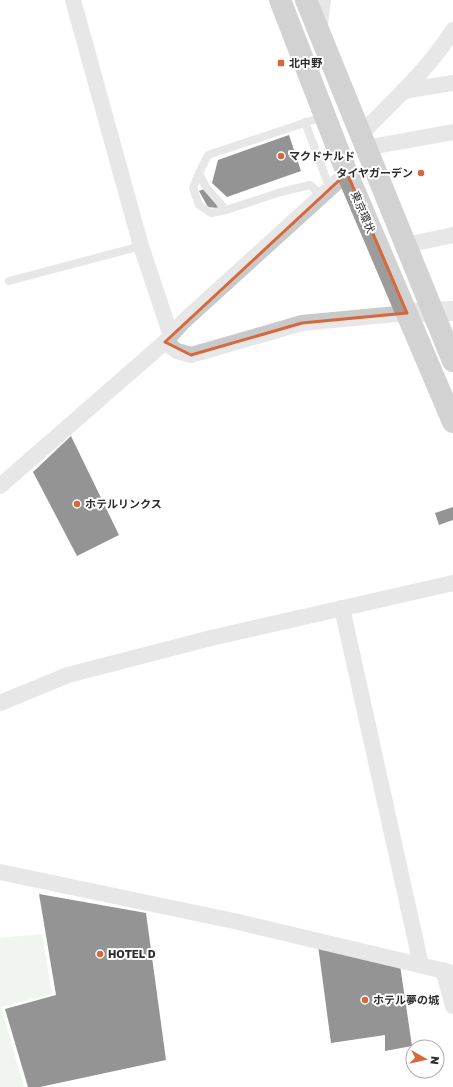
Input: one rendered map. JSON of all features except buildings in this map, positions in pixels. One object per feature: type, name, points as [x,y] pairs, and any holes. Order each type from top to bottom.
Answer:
[{"type":"highway","name":"東京環状","points":[[280,0],[315,119],[347,173],[453,422]]},
{"type":"highway","points":[[306,0],[406,245],[443,311],[453,361]]},
{"type":"street","points":[[73,0],[168,339],[178,351],[191,355],[302,323],[443,311]]},
{"type":"street","points":[[319,33],[323,0]]},
{"type":"street","points":[[363,142],[403,91],[446,42],[453,30]]},
{"type":"street","points":[[403,91],[453,83]]},
{"type":"street","points":[[363,142],[453,132]]},
{"type":"street","points":[[0,486],[168,339],[347,173]]},
{"type":"street","points":[[406,245],[453,235]]},
{"type":"street","points":[[0,703],[68,675],[211,638],[453,583]]},
{"type":"street","points":[[342,608],[421,965]]},
{"type":"street","points":[[0,872],[234,921],[448,971],[453,1006]]},
{"type":"lane","points":[[315,119],[326,192],[310,185],[211,213],[199,205],[193,188],[208,155],[315,119]]},
{"type":"lane","points":[[200,173],[206,187],[226,210]]},
{"type":"lane","points":[[9,280],[141,246]]},
{"type":"highlighted area","points":[[347,173],[407,313],[302,323],[191,355],[165,342]]},
{"type":"green space","points":[[42,934],[52,994],[1,1007],[24,1087],[0,1087],[0,938]]},
{"type":"place","name":"北中野","points":[[281,63]]},
{"type":"place","name":"マクドナルド","points":[[281,156]]},
{"type":"place","name":"タイヤガーデン","points":[[421,173]]},
{"type":"place","name":"ホテルリンクス","points":[[77,504]]},
{"type":"place","name":"HOTEL D","points":[[100,954]]},
{"type":"place","name":"ホテル夢の城","points":[[365,1000]]}]
